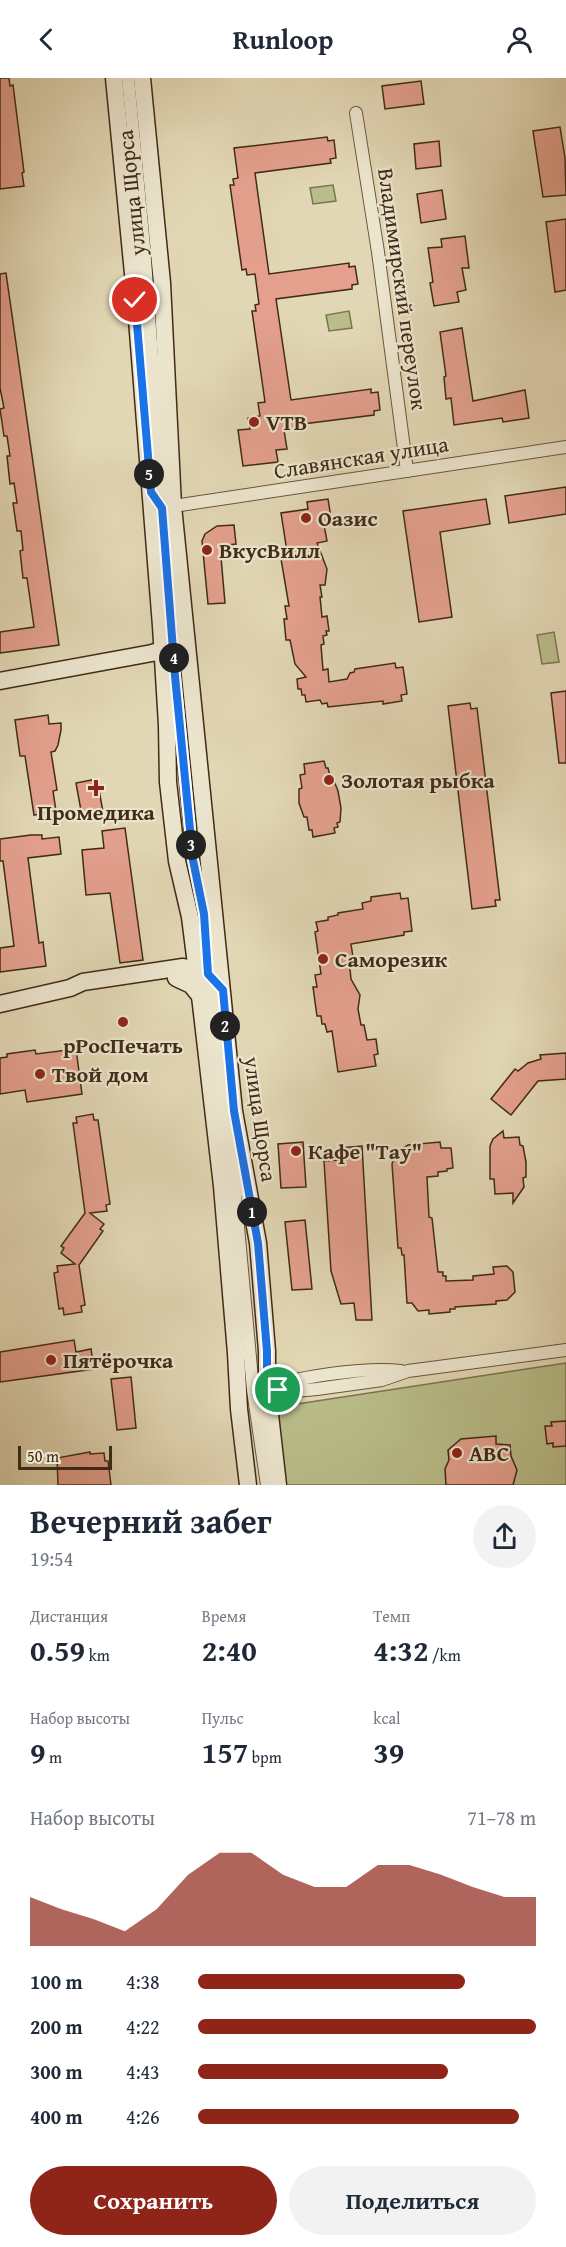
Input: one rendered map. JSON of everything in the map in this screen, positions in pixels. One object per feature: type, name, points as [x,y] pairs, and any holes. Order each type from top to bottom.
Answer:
[{"type":"main road","name":"улица Щорса","points":[[114,78],[135,294],[154,534],[174,648],[189,672],[219,943],[234,1111],[258,1243],[267,1351],[260,1389],[278,1485]]},
{"type":"main road","name":"улица Щорса","points":[[142,78],[162,283],[174,648],[167,725],[168,782],[177,861],[190,917],[194,950],[191,985],[200,996],[222,1186],[239,1408],[248,1485]]},
{"type":"main road","points":[[0,681],[174,648]]},
{"type":"main road","points":[[0,1004],[70,988],[88,991],[194,971],[219,943]]},
{"type":"main road","points":[[194,971],[223,990]]},
{"type":"street","name":"улица Щорса","points":[[128,78],[168,507]]},
{"type":"street","name":"Владимирский переулок","points":[[356,113],[407,471]]},
{"type":"street","name":"Славянская улица","points":[[168,507],[566,447]]},
{"type":"street","points":[[151,492],[168,507],[154,534]]},
{"type":"street","name":"улица Щорса","points":[[174,648],[193,860],[204,914],[194,971],[221,1104],[234,1183],[260,1389],[267,1485]]},
{"type":"street","points":[[237,1381],[260,1389],[285,1392],[317,1389],[382,1380],[408,1371],[566,1350]]},
{"type":"street","points":[[239,1408],[260,1389]]},
{"type":"green space","points":[[333,185],[336,201],[313,204],[310,188]]},
{"type":"green space","points":[[349,311],[352,328],[329,331],[326,315]]},
{"type":"green space","points":[[554,632],[559,662],[542,664],[537,635]]},
{"type":"green space","points":[[566,1363],[566,1485],[283,1485],[275,1415],[278,1408]]},
{"type":"building","points":[[0,78],[9,78],[10,86],[13,85],[24,186],[0,189]]},
{"type":"building","points":[[421,81],[424,104],[385,109],[382,86]]},
{"type":"building","points":[[560,127],[565,158],[566,195],[543,197],[533,131]]},
{"type":"building","points":[[327,137],[328,141],[334,140],[336,158],[330,159],[331,163],[255,173],[269,274],[349,263],[349,267],[355,266],[358,284],[352,285],[352,289],[276,299],[291,400],[371,389],[371,393],[378,392],[380,410],[374,411],[374,415],[295,425],[295,428],[284,430],[287,449],[276,450],[278,462],[243,466],[238,430],[250,429],[248,418],[260,416],[258,403],[265,402],[252,311],[256,311],[255,305],[259,304],[255,274],[247,275],[246,269],[242,270],[230,185],[234,185],[233,179],[238,178],[234,148]]},
{"type":"building","points":[[439,141],[441,166],[416,169],[414,144]]},
{"type":"building","points":[[442,190],[446,219],[421,223],[417,194]]},
{"type":"building","points":[[566,219],[566,290],[555,292],[546,222]]},
{"type":"building","points":[[465,236],[469,268],[462,268],[466,290],[457,292],[459,302],[434,306],[428,248],[442,247],[441,239]]},
{"type":"building","points":[[6,273],[59,645],[0,653],[0,632],[34,627],[27,578],[23,578],[20,551],[23,550],[21,531],[17,531],[13,503],[17,503],[14,483],[10,484],[7,456],[10,456],[0,409],[4,408],[0,388],[0,274]]},
{"type":"building","points":[[462,328],[473,401],[525,390],[529,418],[503,422],[502,418],[454,425],[451,398],[446,399],[444,377],[446,376],[440,332]]},
{"type":"building","points":[[566,487],[566,514],[509,523],[505,496]]},
{"type":"building","points":[[328,499],[332,524],[324,525],[327,541],[317,543],[327,569],[325,585],[320,585],[322,617],[327,616],[329,631],[326,631],[327,635],[323,636],[324,644],[321,645],[323,670],[328,669],[329,682],[347,679],[355,669],[395,663],[396,668],[403,667],[407,694],[401,695],[402,701],[328,707],[327,703],[322,704],[320,700],[306,702],[305,695],[302,695],[301,689],[298,689],[297,679],[306,677],[295,664],[290,640],[286,640],[285,606],[289,606],[281,559],[288,558],[281,513],[308,509],[307,502]]},
{"type":"building","points":[[486,499],[490,524],[440,532],[452,617],[419,622],[403,511]]},
{"type":"building","points":[[234,525],[236,544],[220,546],[225,603],[208,604],[202,541],[205,534],[217,526]]},
{"type":"building","points":[[566,691],[566,763],[559,763],[551,693]]},
{"type":"building","points":[[470,703],[471,709],[477,708],[500,900],[495,900],[496,906],[472,909],[448,706]]},
{"type":"building","points":[[48,715],[49,724],[61,723],[58,745],[55,751],[51,752],[57,790],[53,791],[56,811],[34,815],[25,756],[20,756],[15,720]]},
{"type":"building","points":[[324,761],[338,791],[341,808],[340,822],[337,823],[338,827],[334,828],[335,833],[313,837],[312,830],[309,830],[307,817],[304,817],[299,803],[299,789],[302,788],[300,775],[305,774],[304,764]]},
{"type":"building","points":[[97,779],[103,812],[82,816],[76,783]]},
{"type":"building","points":[[125,828],[143,960],[120,963],[110,893],[86,895],[82,850],[104,848],[102,831]]},
{"type":"building","points":[[42,835],[42,839],[59,837],[61,854],[28,858],[39,943],[43,942],[46,966],[0,972],[0,948],[14,946],[3,861],[0,861],[0,839]]},
{"type":"building","points":[[400,893],[401,899],[408,898],[412,931],[404,932],[404,935],[351,944],[353,957],[349,959],[351,979],[360,995],[358,1009],[367,1040],[376,1039],[378,1054],[374,1055],[376,1066],[338,1072],[332,1031],[327,1032],[325,1024],[322,1024],[321,1016],[317,1016],[313,987],[317,987],[315,975],[321,974],[315,932],[318,931],[316,922],[328,920],[328,917],[338,915],[338,913],[363,909],[362,903],[371,901],[371,897]]},
{"type":"building","name":"Твой дом","points":[[76,1049],[82,1094],[27,1102],[25,1090],[0,1094],[0,1058],[7,1057],[7,1054],[35,1050],[36,1054]]},
{"type":"building","points":[[566,1053],[566,1079],[538,1081],[511,1115],[491,1099],[515,1069],[518,1071],[528,1063],[541,1059],[540,1055]]},
{"type":"building","points":[[93,1114],[94,1120],[98,1120],[110,1204],[106,1205],[107,1211],[90,1213],[104,1224],[100,1229],[103,1231],[79,1265],[85,1305],[81,1306],[82,1312],[64,1315],[63,1308],[59,1309],[54,1273],[58,1272],[57,1266],[75,1264],[61,1253],[64,1248],[61,1246],[85,1213],[73,1123],[77,1123],[76,1117]]},
{"type":"building","points":[[503,1131],[504,1138],[519,1137],[526,1162],[524,1187],[513,1203],[513,1193],[495,1194],[494,1179],[490,1179],[490,1146],[493,1139]]},
{"type":"building","points":[[303,1142],[306,1187],[281,1188],[278,1144]]},
{"type":"building","points":[[440,1142],[441,1148],[451,1148],[453,1168],[438,1172],[438,1176],[427,1177],[429,1217],[432,1218],[438,1272],[443,1272],[446,1281],[473,1280],[473,1276],[494,1274],[493,1267],[507,1266],[513,1272],[515,1292],[507,1300],[496,1301],[496,1304],[455,1307],[455,1309],[450,1309],[450,1312],[429,1314],[429,1310],[418,1311],[412,1303],[407,1303],[404,1255],[402,1255],[401,1248],[398,1248],[392,1164],[396,1152],[408,1145]]},
{"type":"building","points":[[362,1146],[372,1320],[356,1320],[354,1303],[341,1304],[331,1271],[324,1161],[339,1160],[339,1148]]},
{"type":"building","points":[[305,1220],[312,1289],[292,1290],[285,1222]]},
{"type":"building","name":"Пятёрочка","points":[[74,1340],[76,1352],[91,1349],[94,1369],[0,1382],[0,1352]]},
{"type":"building","points":[[131,1377],[136,1428],[117,1430],[111,1379]]},
{"type":"building","points":[[566,1421],[566,1446],[553,1447],[553,1443],[547,1444],[545,1426],[552,1426],[551,1422]]},
{"type":"building","points":[[496,1436],[496,1444],[510,1445],[511,1456],[517,1470],[513,1485],[446,1485],[445,1469],[449,1460],[448,1450],[461,1439]]},
{"type":"building","points":[[90,1452],[90,1454],[104,1453],[105,1461],[108,1461],[111,1485],[58,1485],[57,1458]]},
{"type":"place","name":"VTB","points":[[254,422]]},
{"type":"place","name":"Оазис","points":[[306,518]]},
{"type":"place","name":"ВкусВилл","points":[[207,550]]},
{"type":"place","name":"Золотая рыбка","points":[[329,780]]},
{"type":"place","name":"Промедика","points":[[96,788]]},
{"type":"place","name":"Саморезик","points":[[323,959]]},
{"type":"place","name":"рРосПечать","points":[[123,1022]]},
{"type":"place","name":"Твой дом","points":[[40,1074]]},
{"type":"place","name":"Кафе \"Тау\"","points":[[296,1151]]},
{"type":"place","name":"Пятёрочка","points":[[51,1360]]},
{"type":"place","name":"АВС","points":[[457,1453]]},
{"type":"route","points":[[135,300],[151,492],[162,508],[193,860],[204,914],[208,974],[223,990],[234,1111],[258,1243],[267,1351],[267,1388],[278,1390]]}]
